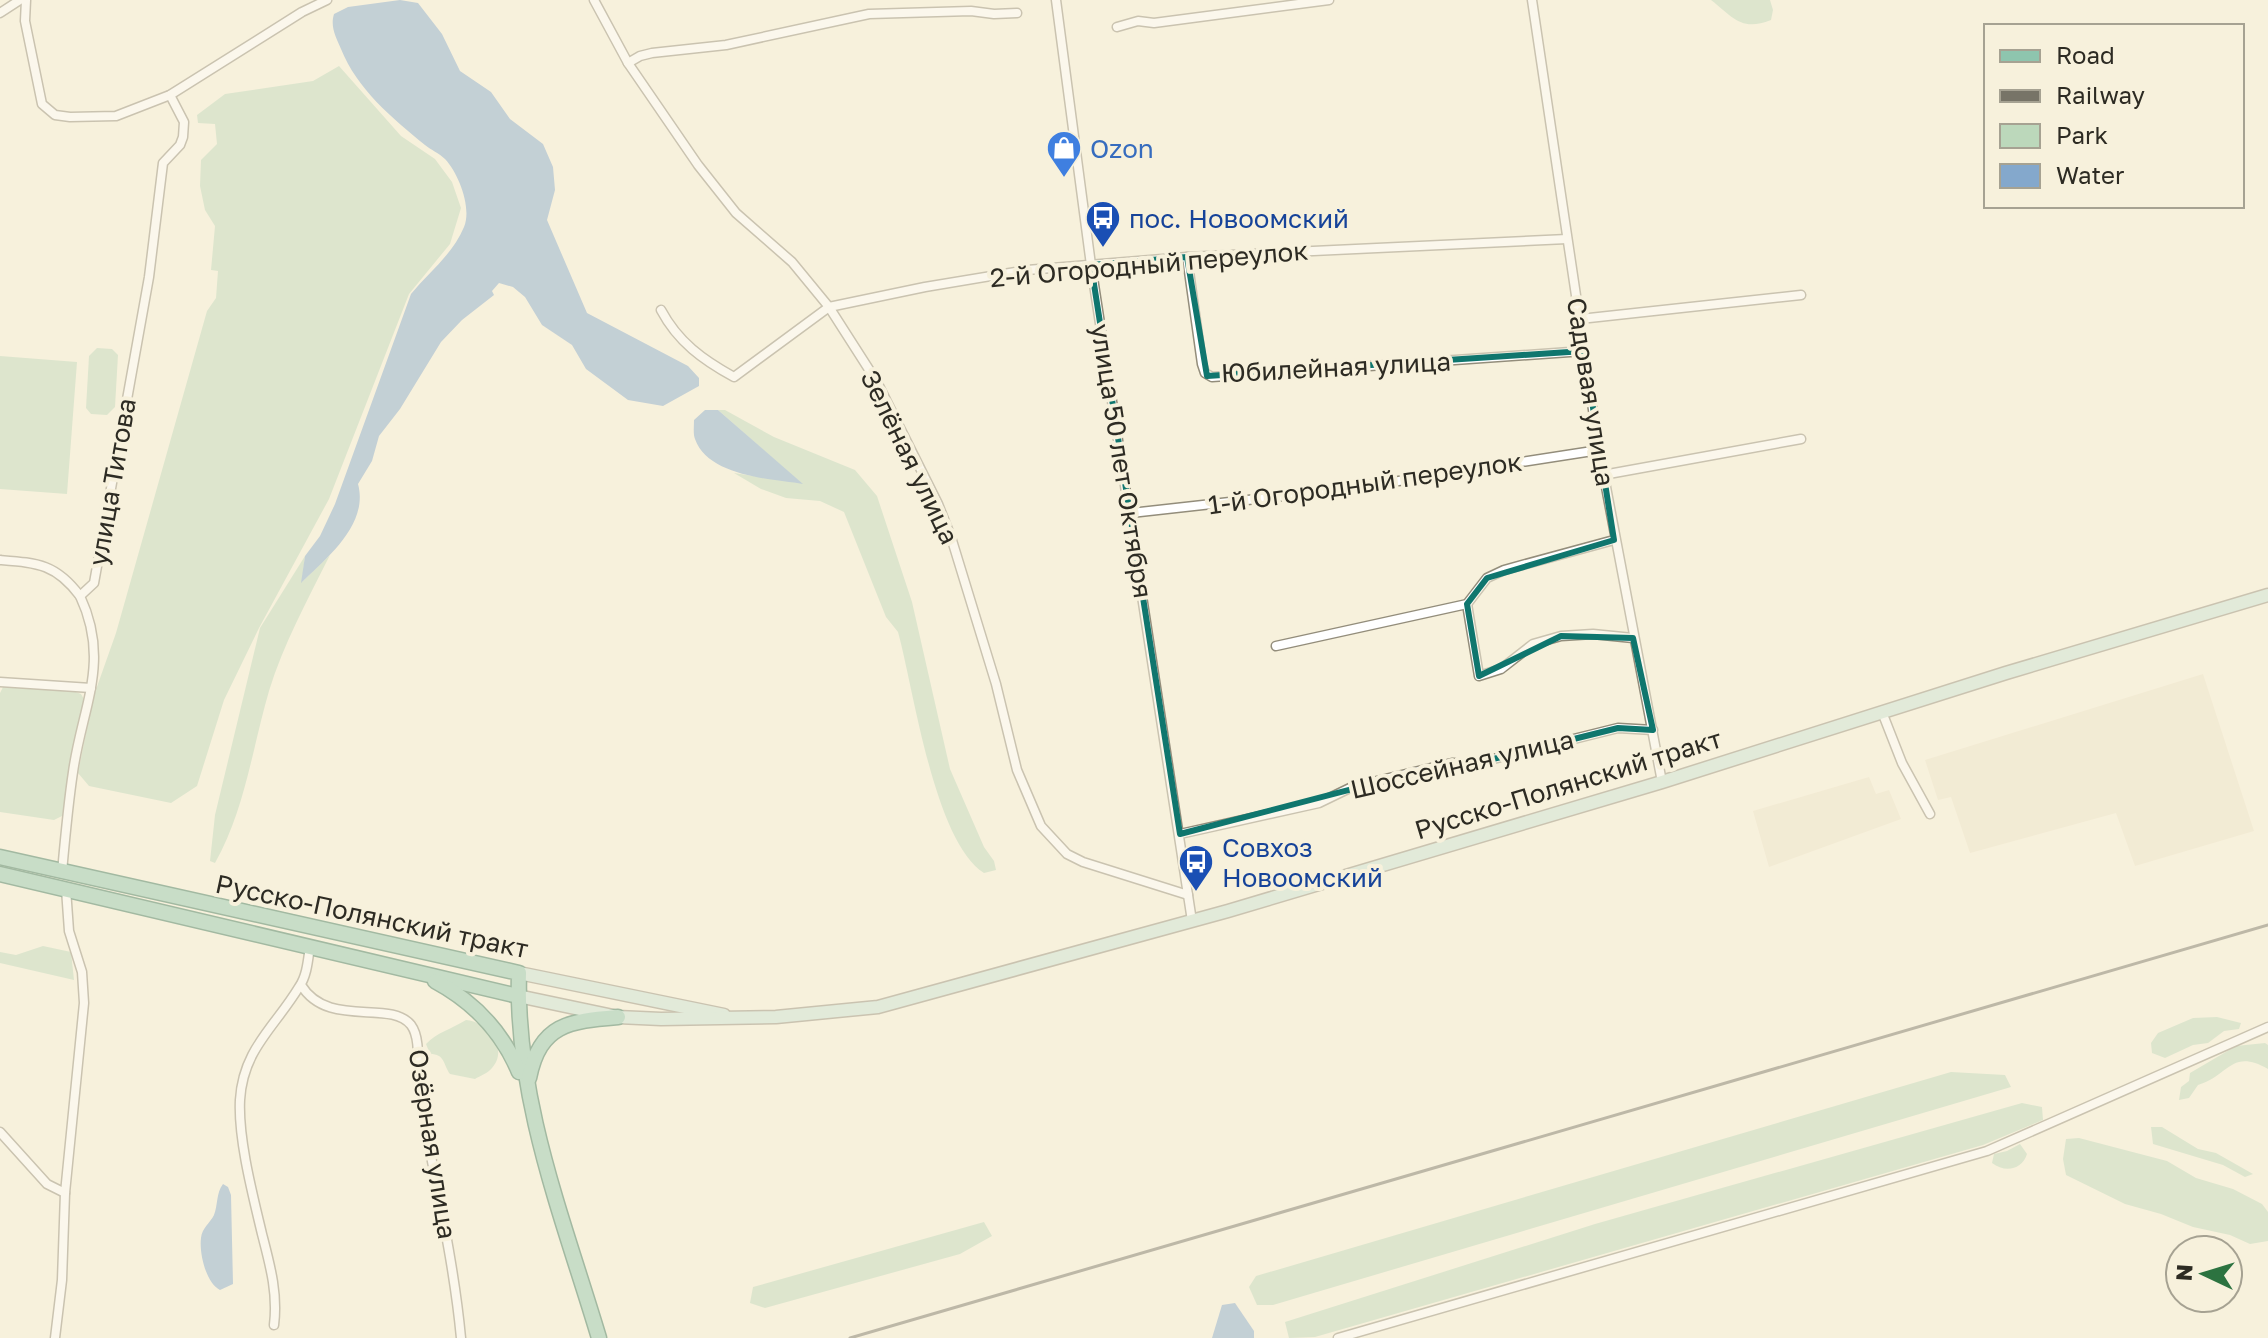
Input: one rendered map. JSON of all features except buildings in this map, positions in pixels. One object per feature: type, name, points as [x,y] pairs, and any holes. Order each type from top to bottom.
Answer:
[{"type":"main road","name":"Русско-Полянский тракт","points":[[0,874],[618,1017],[702,1020],[820,1014],[878,1007],[1192,921],[1662,782],[2268,595]]},
{"type":"main road","name":"Русско-Полянский тракт","points":[[0,857],[519,973],[735,1017]]},
{"type":"main road","points":[[399,966],[453,991],[483,1015],[513,1056],[527,1091]]},
{"type":"main road","points":[[519,973],[521,1051],[527,1091],[599,1338]]},
{"type":"main road","points":[[527,1091],[533,1060],[552,1032],[581,1020],[618,1017]]},
{"type":"street","points":[[3,12],[23,0],[42,104],[55,115],[116,116],[170,95],[302,12],[327,0]]},
{"type":"street","name":"Зелёная улица","points":[[594,0],[628,63],[726,202],[792,262],[829,307],[877,382],[938,504],[969,590],[1017,770],[1041,826],[1067,854],[1083,862],[1188,895]]},
{"type":"street","name":"улица 50 лет Октября","points":[[1056,0],[1091,265],[1192,921]]},
{"type":"street","points":[[1117,27],[1138,21],[1154,23],[1329,0]]},
{"type":"street","name":"Садовая улица","points":[[1532,0],[1603,475],[1662,782]]},
{"type":"street","points":[[3,12],[20,15],[25,21]]},
{"type":"street","points":[[628,63],[652,53],[726,45],[869,14],[1017,13]]},
{"type":"street","name":"улица Титова","points":[[62,872],[73,770],[91,688],[95,644],[92,626],[80,596],[94,583],[149,277],[163,163],[180,145],[183,137],[184,122],[170,95]]},
{"type":"street","name":"2-й Огородный переулок","points":[[829,307],[1027,270],[1187,257],[1567,239]]},
{"type":"street","name":"Юбилейная улица","points":[[1187,257],[1202,364],[1205,373],[1212,377],[1584,351]]},
{"type":"street","points":[[1580,319],[1801,295]]},
{"type":"street","points":[[661,310],[672,330],[703,360],[734,377],[829,307]]},
{"type":"street","points":[[1603,475],[1801,439]]},
{"type":"street","name":"1-й Огородный переулок","points":[[1131,513],[1347,489],[1599,450]]},
{"type":"street","points":[[1276,646],[1467,604],[1487,578],[1504,570],[1614,540]]},
{"type":"street","points":[[0,560],[46,565],[59,573],[80,596]]},
{"type":"street","points":[[1467,604],[1479,676],[1501,669],[1533,644],[1561,636],[1593,634],[1633,638]]},
{"type":"street","points":[[0,682],[91,688]]},
{"type":"street","points":[[1882,712],[1902,763],[1930,814]]},
{"type":"street","name":"Шоссейная улица","points":[[1180,834],[1319,803],[1352,787],[1452,763],[1473,764],[1618,728],[1653,730]]},
{"type":"street","points":[[55,1338],[62,1280],[65,1193],[84,1003],[82,972],[69,931],[66,889]]},
{"type":"street","points":[[274,1325],[275,1288],[251,1181],[240,1104],[246,1069],[253,1052],[301,985],[310,945]]},
{"type":"street","name":"Озёрная улица","points":[[301,985],[312,1000],[320,1004],[354,1013],[390,1015],[412,1026],[416,1039],[418,1082],[456,1281],[461,1338]]},
{"type":"street","points":[[1338,1338],[1987,1151],[2268,1027]]},
{"type":"street","points":[[0,1132],[47,1184],[65,1193]]},
{"type":"highlighted area","points":[[1187,257],[1207,376],[1584,351],[1614,540],[1487,578],[1467,604],[1479,676],[1561,636],[1633,638],[1653,730],[1618,728],[1473,764],[1452,763],[1180,834],[1091,265]]},
{"type":"shaded area","points":[[2203,674],[2254,831],[2135,866],[2116,813],[1970,853],[1951,797],[1938,800],[1925,760]]},
{"type":"shaded area","points":[[1869,777],[1876,794],[1889,790],[1901,819],[1769,867],[1753,811]]},
{"type":"green space","points":[[1711,0],[1770,0],[1773,10],[1771,20],[1752,24],[1738,21]]},
{"type":"green space","points":[[339,66],[401,136],[435,159],[452,182],[461,208],[450,244],[409,294],[329,499],[224,700],[197,786],[171,803],[89,786],[78,773],[93,698],[116,633],[207,311],[216,298],[218,271],[211,270],[215,226],[205,210],[200,186],[201,160],[217,144],[215,124],[198,123],[197,115],[225,94],[313,81]]},
{"type":"green space","points":[[97,348],[112,349],[118,355],[115,407],[107,415],[91,414],[86,408],[89,356]]},
{"type":"green space","points":[[0,356],[77,362],[67,494],[0,489]]},
{"type":"green space","points":[[718,410],[725,410],[774,437],[855,470],[877,496],[912,602],[950,769],[996,870],[984,873],[967,856],[952,830],[928,762],[898,632],[886,617],[844,512],[820,501],[786,498],[761,489],[734,473],[801,483]]},
{"type":"green space","points":[[330,555],[281,657],[241,801],[215,863],[210,861],[215,815],[260,628],[305,556],[302,582]]},
{"type":"green space","points":[[3,687],[68,689],[81,694],[85,701],[70,767],[64,815],[54,820],[0,812],[0,693]]},
{"type":"green space","points":[[43,946],[71,952],[74,980],[0,963],[0,952],[16,955]]},
{"type":"green space","points":[[2217,1017],[2241,1023],[2239,1029],[2224,1031],[2208,1043],[2193,1045],[2165,1058],[2152,1053],[2151,1043],[2158,1033],[2193,1018]]},
{"type":"green space","points":[[466,1020],[481,1025],[497,1045],[497,1061],[475,1079],[450,1074],[441,1058],[430,1054],[426,1044]]},
{"type":"green space","points":[[2268,1045],[2268,1069],[2256,1063],[2238,1062],[2198,1085],[2189,1098],[2179,1100],[2181,1087],[2189,1081],[2190,1073],[2236,1046]]},
{"type":"green space","points":[[1951,1072],[2005,1075],[2011,1087],[1273,1305],[1257,1305],[1249,1287],[1256,1276]]},
{"type":"green space","points":[[2022,1103],[2042,1107],[2043,1120],[1983,1145],[1315,1337],[1289,1338],[1285,1322],[1595,1224]]},
{"type":"green space","points":[[2151,1127],[2162,1127],[2198,1149],[2216,1153],[2253,1174],[2245,1177],[2223,1165],[2153,1144]]},
{"type":"green space","points":[[2079,1138],[2167,1161],[2196,1178],[2233,1189],[2262,1204],[2268,1212],[2268,1241],[2250,1244],[2244,1241],[2244,1234],[2225,1234],[2193,1227],[2125,1204],[2066,1175],[2063,1159],[2066,1139]]},
{"type":"green space","points":[[2020,1144],[2027,1154],[2017,1167],[2007,1169],[1992,1163],[1994,1154]]},
{"type":"green space","points":[[984,1222],[992,1236],[960,1254],[765,1308],[750,1303],[753,1287]]},
{"type":"water","points":[[400,0],[418,3],[442,34],[460,71],[491,92],[510,119],[543,144],[553,167],[555,190],[547,220],[587,313],[688,366],[699,378],[699,386],[663,406],[628,400],[586,369],[572,345],[542,325],[525,297],[513,287],[499,283],[492,291],[494,295],[462,320],[441,342],[400,409],[379,436],[372,461],[358,484],[360,499],[352,526],[333,551],[301,583],[305,556],[320,536],[335,504],[411,294],[454,246],[466,219],[463,192],[450,165],[400,124],[366,90],[348,64],[334,32],[334,14],[348,7]]},
{"type":"water","points":[[705,410],[718,410],[803,484],[742,474],[713,461],[702,451],[694,435],[694,420]]},
{"type":"water","points":[[223,1184],[231,1195],[233,1284],[220,1290],[207,1274],[201,1244],[204,1228],[214,1215]]},
{"type":"water","points":[[1235,1303],[1254,1331],[1254,1338],[1212,1338],[1222,1305]]},
{"type":"railway","points":[[850,1338],[2268,925]]},
{"type":"place","name":"Ozon","points":[[1064,179]]},
{"type":"place","name":"пос. Новоомский","points":[[1103,249]]},
{"type":"place","name":"Совхоз Новоомский","points":[[1196,893]]}]
